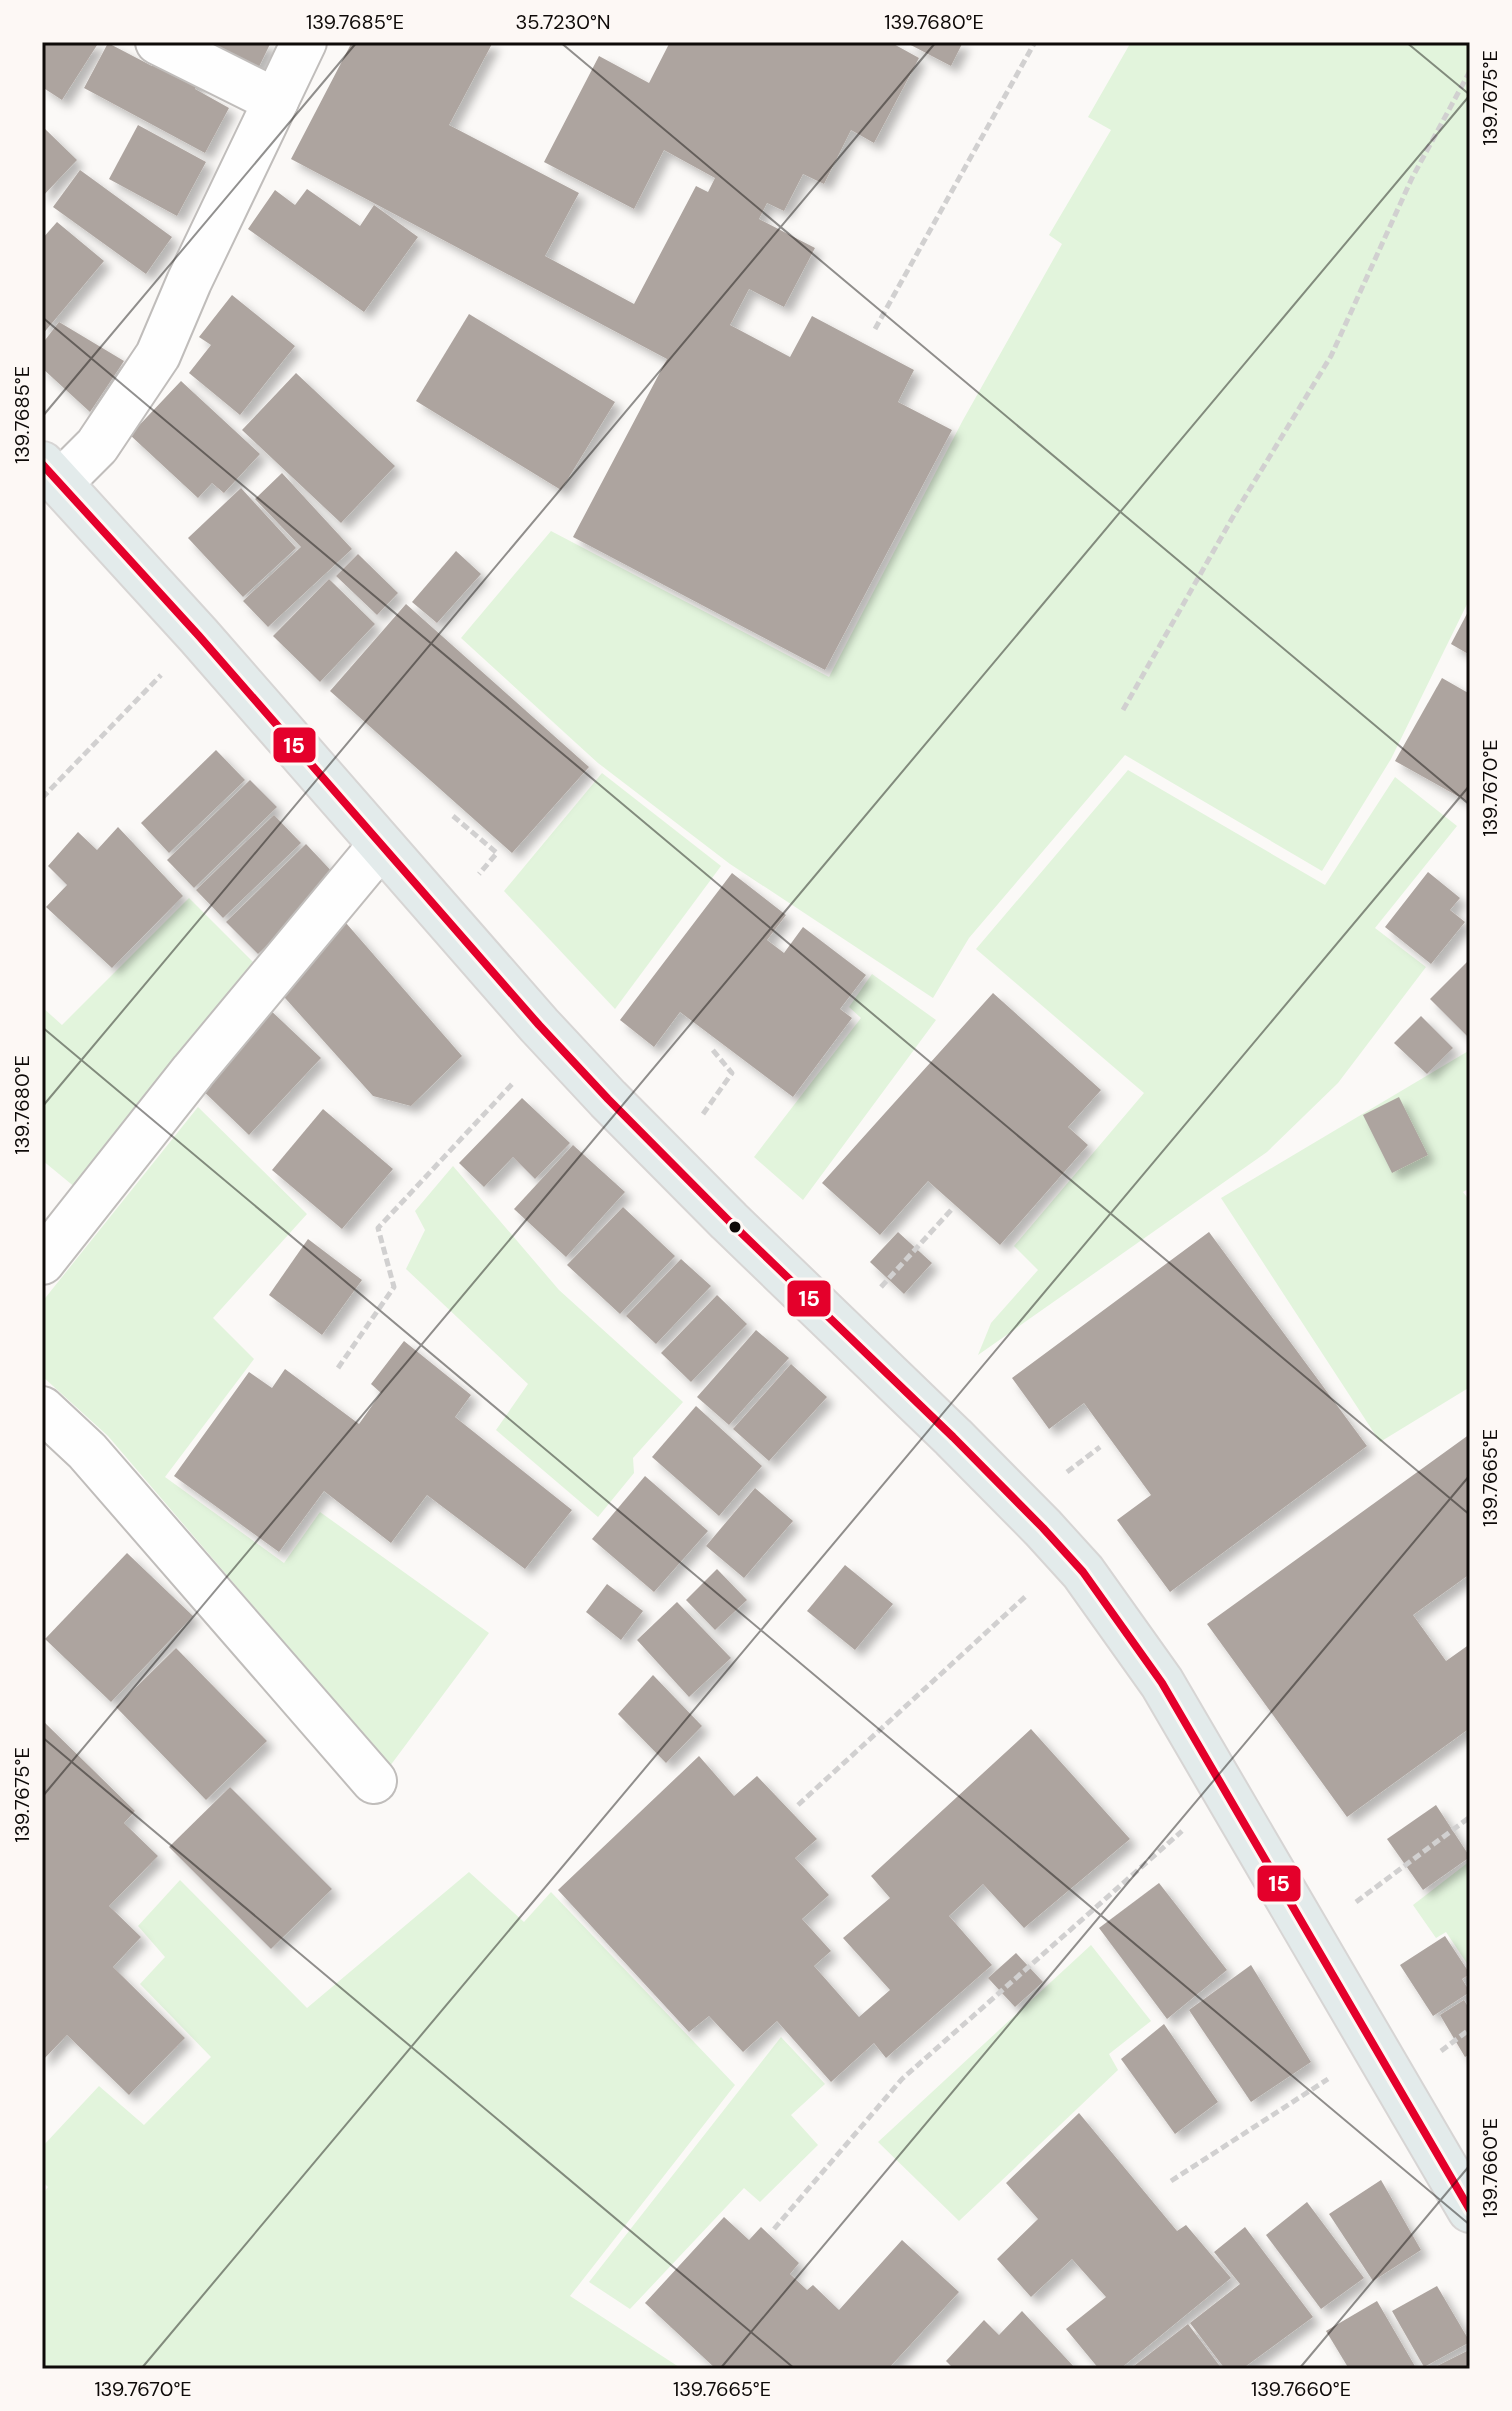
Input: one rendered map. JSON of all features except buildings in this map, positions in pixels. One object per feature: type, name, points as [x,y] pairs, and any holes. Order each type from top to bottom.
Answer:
[{"type":"main road","points":[[51,473],[199,636],[553,1040],[674,1165],[953,1437],[1069,1557],[1162,1683],[1470,2210]]},
{"type":"street","points":[[158,42],[276,101]]},
{"type":"street","points":[[51,473],[97,446],[158,355],[189,282],[304,42]]},
{"type":"street","points":[[42,1262],[193,1071],[381,845]]},
{"type":"street","points":[[42,1409],[87,1451],[374,1781]]},
{"type":"path","points":[[875,329],[1035,42]]},
{"type":"path","points":[[1123,710],[1234,515],[1331,356],[1412,178],[1470,71]]},
{"type":"path","points":[[42,798],[199,636]]},
{"type":"path","points":[[453,816],[497,853],[478,875]]},
{"type":"path","points":[[338,1368],[394,1287],[378,1228],[553,1040]]},
{"type":"path","points":[[701,1117],[732,1073],[711,1048]]},
{"type":"path","points":[[842,1329],[952,1209]]},
{"type":"path","points":[[1057,1480],[1100,1447]]},
{"type":"path","points":[[798,1805],[1069,1557]]},
{"type":"path","points":[[774,2229],[902,2079],[1225,1794]]},
{"type":"path","points":[[1355,1903],[1470,1817]]},
{"type":"path","points":[[1434,2056],[1470,2029]]},
{"type":"path","points":[[1171,2181],[1329,2078]]},
{"type":"green space","points":[[1131,42],[1470,42],[1470,598],[1391,759],[1322,871],[1125,755],[969,938],[933,998],[730,864],[598,763],[461,638],[551,531],[829,677],[963,420],[1062,244],[1049,235],[1111,130],[1088,117]]},
{"type":"green space","points":[[1128,770],[1325,885],[1395,777],[1457,826],[1375,928],[1426,967],[1338,1083],[1267,1152],[978,1355],[991,1323],[1038,1270],[1014,1246],[1144,1093],[976,949]]},
{"type":"green space","points":[[602,773],[721,866],[615,1009],[504,891]]},
{"type":"green space","points":[[189,898],[255,964],[76,1188],[42,1160],[42,1007],[62,1025]]},
{"type":"green space","points":[[872,974],[936,1020],[803,1200],[754,1157],[861,1018],[849,1007]]},
{"type":"green space","points":[[1470,1050],[1470,1188],[1463,1192],[1470,1201],[1470,1387],[1380,1442],[1221,1198]]},
{"type":"green space","points":[[198,1107],[307,1214],[213,1318],[254,1359],[165,1477],[284,1563],[320,1512],[489,1633],[390,1766],[108,1436],[42,1376],[42,1302]]},
{"type":"green space","points":[[453,1166],[559,1290],[683,1402],[633,1458],[634,1473],[598,1517],[496,1430],[528,1384],[406,1269],[425,1230],[415,1211]]},
{"type":"green space","points":[[1470,1861],[1470,1968],[1446,1932],[1436,1938],[1413,1905]]},
{"type":"green space","points":[[469,1872],[524,1922],[551,1892],[735,2085],[570,2296],[682,2369],[42,2369],[42,2195],[48,2187],[42,2181],[42,2147],[99,2086],[144,2125],[211,2057],[140,1984],[165,1957],[138,1926],[180,1880],[307,2008]]},
{"type":"green space","points":[[1091,1945],[1151,2021],[1109,2054],[1118,2070],[959,2221],[878,2142]]},
{"type":"green space","points":[[781,2037],[825,2084],[791,2115],[818,2145],[760,2202],[744,2188],[630,2309],[589,2282]]},
{"type":"transit line","name":"15","points":[[42,464],[199,636],[539,1025],[608,1099],[729,1221],[953,1437],[1083,1572],[1162,1683],[1470,2210]]}]
